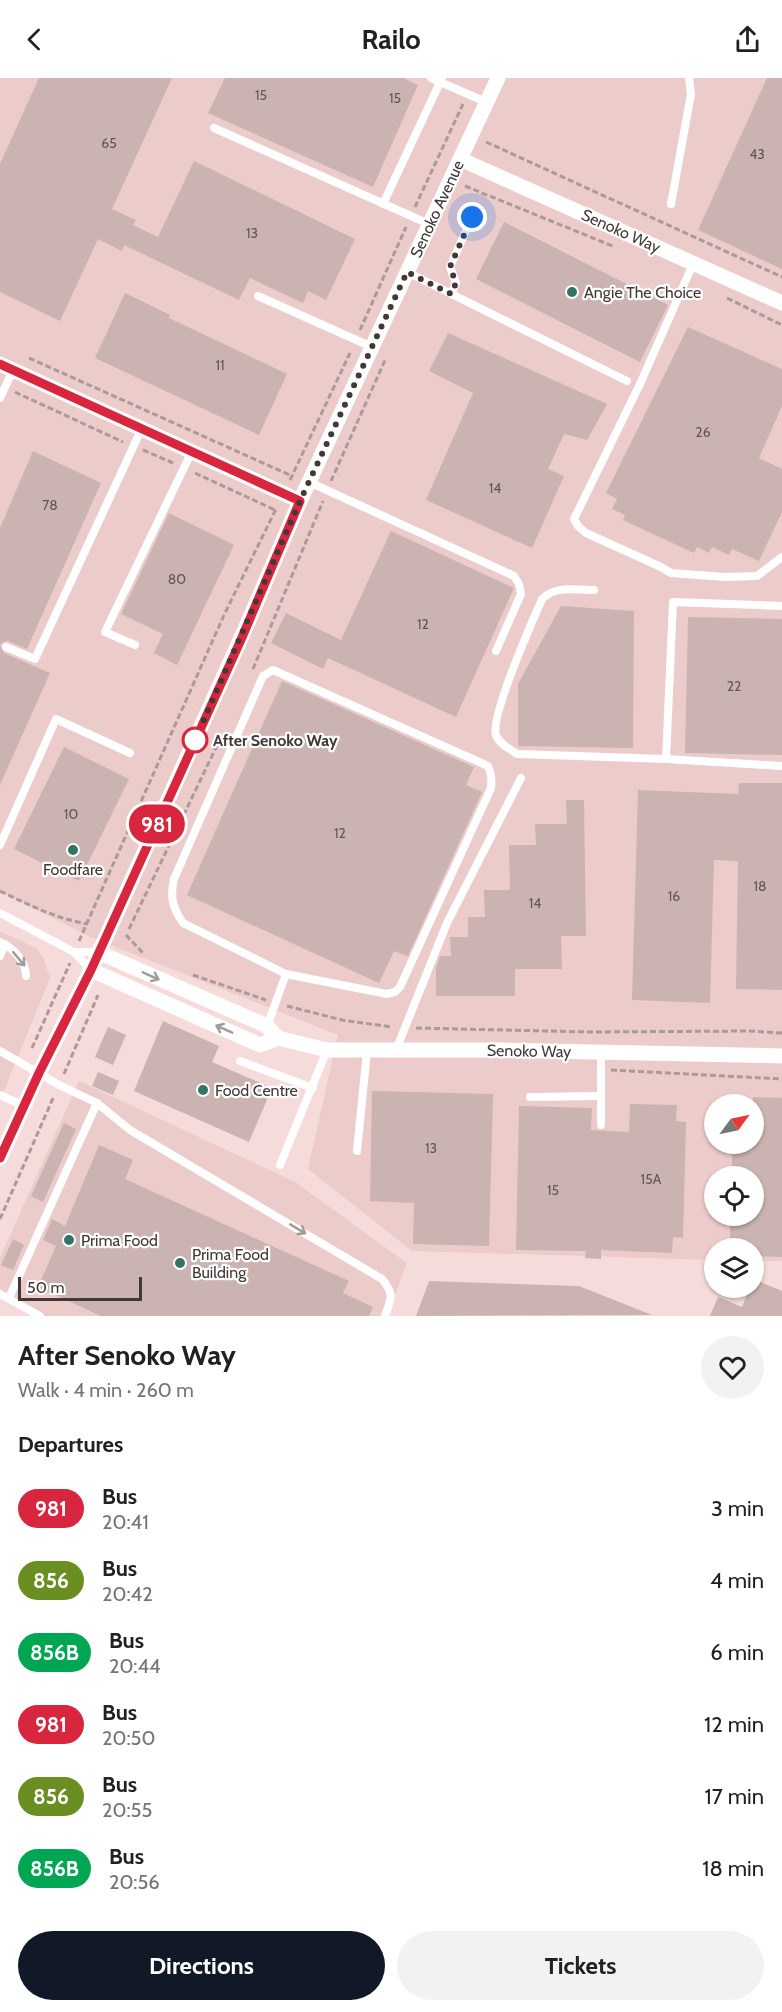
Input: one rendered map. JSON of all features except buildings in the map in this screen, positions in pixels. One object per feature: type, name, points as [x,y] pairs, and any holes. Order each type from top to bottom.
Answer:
[{"type":"street","name":"Senoko Avenue","points":[[0,1158],[39,1073],[91,970],[240,642],[300,501],[498,78]]},
{"type":"street","name":"Senoko Way","points":[[460,159],[782,303]]},
{"type":"street","points":[[6,367],[300,501]]},
{"type":"street","points":[[91,970],[260,1045],[278,1038],[267,1026],[98,952]]},
{"type":"street","name":"Senoko Way","points":[[278,1038],[327,1050],[782,1056]]},
{"type":"lane","points":[[431,78],[441,80],[486,102]]},
{"type":"lane","points":[[671,204],[691,94],[688,78]]},
{"type":"lane","points":[[383,204],[441,80]]},
{"type":"lane","points":[[214,128],[429,224]]},
{"type":"lane","points":[[451,294],[456,283],[450,267],[472,217]]},
{"type":"lane","points":[[693,264],[640,384],[574,519],[586,533],[671,573],[725,577],[757,576],[782,557]]},
{"type":"lane","points":[[407,272],[627,381]]},
{"type":"lane","points":[[258,296],[372,348]]},
{"type":"lane","points":[[0,398],[6,367]]},
{"type":"lane","points":[[6,647],[35,659],[142,428]]},
{"type":"lane","points":[[135,645],[105,632],[192,452]]},
{"type":"lane","points":[[309,482],[514,576],[521,594],[496,651]]},
{"type":"lane","points":[[594,590],[556,589],[542,599],[517,657],[495,723],[496,737],[503,745],[517,753],[782,766]]},
{"type":"lane","points":[[666,759],[673,602],[782,606]]},
{"type":"lane","points":[[273,670],[488,766],[492,780],[400,987],[395,992],[387,994],[286,974],[183,923],[171,900],[174,879],[263,676],[273,670]]},
{"type":"lane","points":[[0,845],[56,719],[130,753]]},
{"type":"lane","points":[[395,1051],[447,923],[521,778]]},
{"type":"lane","points":[[0,913],[74,952],[91,970]]},
{"type":"lane","points":[[0,956],[3,943],[24,962],[26,976]]},
{"type":"lane","points":[[74,952],[98,952]]},
{"type":"lane","points":[[260,1045],[286,974]]},
{"type":"lane","points":[[280,1166],[327,1050]]},
{"type":"lane","points":[[357,1151],[367,1051]]},
{"type":"lane","points":[[0,1052],[97,1103],[130,1130],[382,1279],[392,1296],[385,1316]]},
{"type":"lane","points":[[601,1053],[601,1125]]},
{"type":"lane","points":[[240,1061],[313,1088]]},
{"type":"lane","points":[[0,1095],[24,1106]]},
{"type":"lane","points":[[530,1097],[601,1096]]},
{"type":"lane","points":[[9,1298],[97,1103]]},
{"type":"lane","points":[[0,1294],[40,1316]]},
{"type":"path","points":[[25,1065],[224,615],[356,340],[467,94]]},
{"type":"path","points":[[484,141],[782,277]]},
{"type":"path","points":[[464,185],[623,251]]},
{"type":"path","points":[[718,293],[782,325]]},
{"type":"path","points":[[59,371],[292,476]]},
{"type":"path","points":[[249,677],[324,500]]},
{"type":"path","points":[[114,959],[225,729]]},
{"type":"path","points":[[0,891],[66,920],[87,924]]},
{"type":"path","points":[[126,935],[141,952],[150,956]]},
{"type":"path","points":[[188,973],[274,1003],[342,1020],[405,1028],[782,1033]]},
{"type":"path","points":[[0,1219],[106,976]]},
{"type":"shaded area","points":[[0,78],[782,78],[782,1261],[764,1261],[764,1238],[704,1238],[704,1260],[412,1251],[308,1169],[338,1035],[90,937],[0,891]]},
{"type":"shaded area","points":[[0,931],[36,948],[43,957],[50,978],[0,1101]]},
{"type":"shaded area","name":"Prima Food","points":[[79,1081],[295,1182],[407,1263],[387,1316],[42,1316],[0,1297],[0,1258]]},
{"type":"bus line","name":"981","points":[[0,364],[300,501],[240,642],[91,970],[39,1073],[0,1158]]},
{"type":"place","name":"Angie The Choice","points":[[572,292]]},
{"type":"place","name":"After Senoko Way","points":[[195,740]]},
{"type":"place","name":"Foodfare","points":[[73,850]]},
{"type":"place","name":"Food Centre","points":[[203,1090]]},
{"type":"place","name":"Prima Food","points":[[69,1240]]},
{"type":"place","name":"Prima Food Building","points":[[180,1263]]},
{"type":"route","points":[[195,740],[300,501],[407,272],[451,294],[456,280],[450,267],[472,217]]}]
